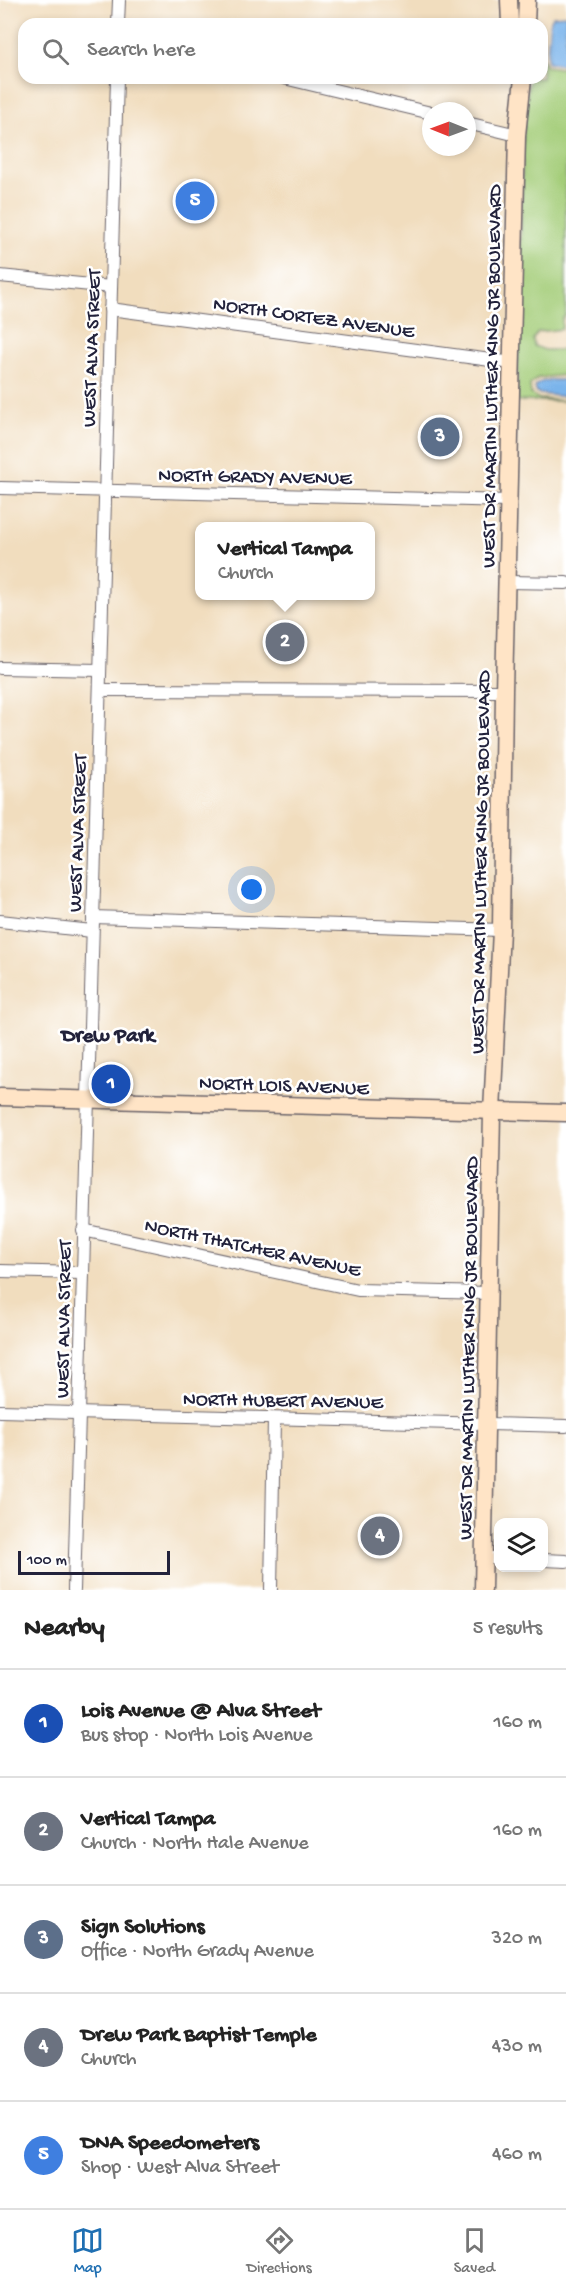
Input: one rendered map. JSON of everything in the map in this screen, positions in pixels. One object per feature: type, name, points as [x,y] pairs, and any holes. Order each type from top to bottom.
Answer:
[{"type":"street","points":[[118,18],[119,0]]},
{"type":"street","points":[[509,0],[510,18]]},
{"type":"street","points":[[526,18],[527,0]]},
{"type":"street","name":"WEST ALVA STREET","points":[[74,1590],[117,84]]},
{"type":"street","points":[[309,84],[422,111]]},
{"type":"street","name":"WEST DR MARTIN LUTHER KING JR BOULEVARD","points":[[513,84],[517,135]]},
{"type":"street","name":"WEST DR MARTIN LUTHER KING JR BOULEVARD","points":[[483,1590],[491,1558],[486,1424],[492,1112],[501,930],[504,691],[517,135],[522,84]]},
{"type":"street","points":[[476,125],[517,135]]},
{"type":"street","points":[[0,276],[111,287]]},
{"type":"street","name":"NORTH CORTEZ AVENUE","points":[[110,309],[513,363]]},
{"type":"street","name":"NORTH GRADY AVENUE","points":[[0,488],[509,501]]},
{"type":"street","points":[[507,582],[566,583]]},
{"type":"street","points":[[0,668],[100,670]]},
{"type":"street","points":[[100,690],[504,691]]},
{"type":"street","points":[[93,917],[501,930]]},
{"type":"street","points":[[0,921],[92,931]]},
{"type":"street","name":"NORTH LOIS AVENUE","points":[[0,1097],[566,1113]]},
{"type":"street","name":"NORTH THATCHER AVENUE","points":[[83,1230],[358,1290],[489,1293]]},
{"type":"street","points":[[0,1271],[82,1273]]},
{"type":"street","name":"NORTH HUBERT AVENUE","points":[[0,1411],[566,1426]]},
{"type":"street","points":[[271,1590],[274,1419]]},
{"type":"street","points":[[548,1560],[566,1561]]},
{"type":"green space","points":[[548,66],[566,69],[566,315],[562,319],[562,329],[538,332],[533,339],[534,346],[545,350],[566,350],[566,375],[538,378],[530,385],[531,394],[539,399],[566,401],[517,401],[523,136],[528,84],[548,84]]},
{"type":"water","points":[[566,15],[566,65],[548,62],[550,20],[553,16]]},
{"type":"water","points":[[566,380],[566,397],[536,392],[535,386],[540,382]]},
{"type":"place","name":"DNA Speedometers","points":[[195,201]]},
{"type":"place","name":"Sign Solutions","points":[[440,437]]},
{"type":"place","name":"Vertical Tampa","points":[[285,642]]},
{"type":"place","name":"Lois Avenue @ Alva Street","points":[[111,1084]]},
{"type":"place","name":"Drew Park Baptist Temple","points":[[380,1536]]},
{"type":"district","name":"Drew Park","points":[[108,1034]]}]
